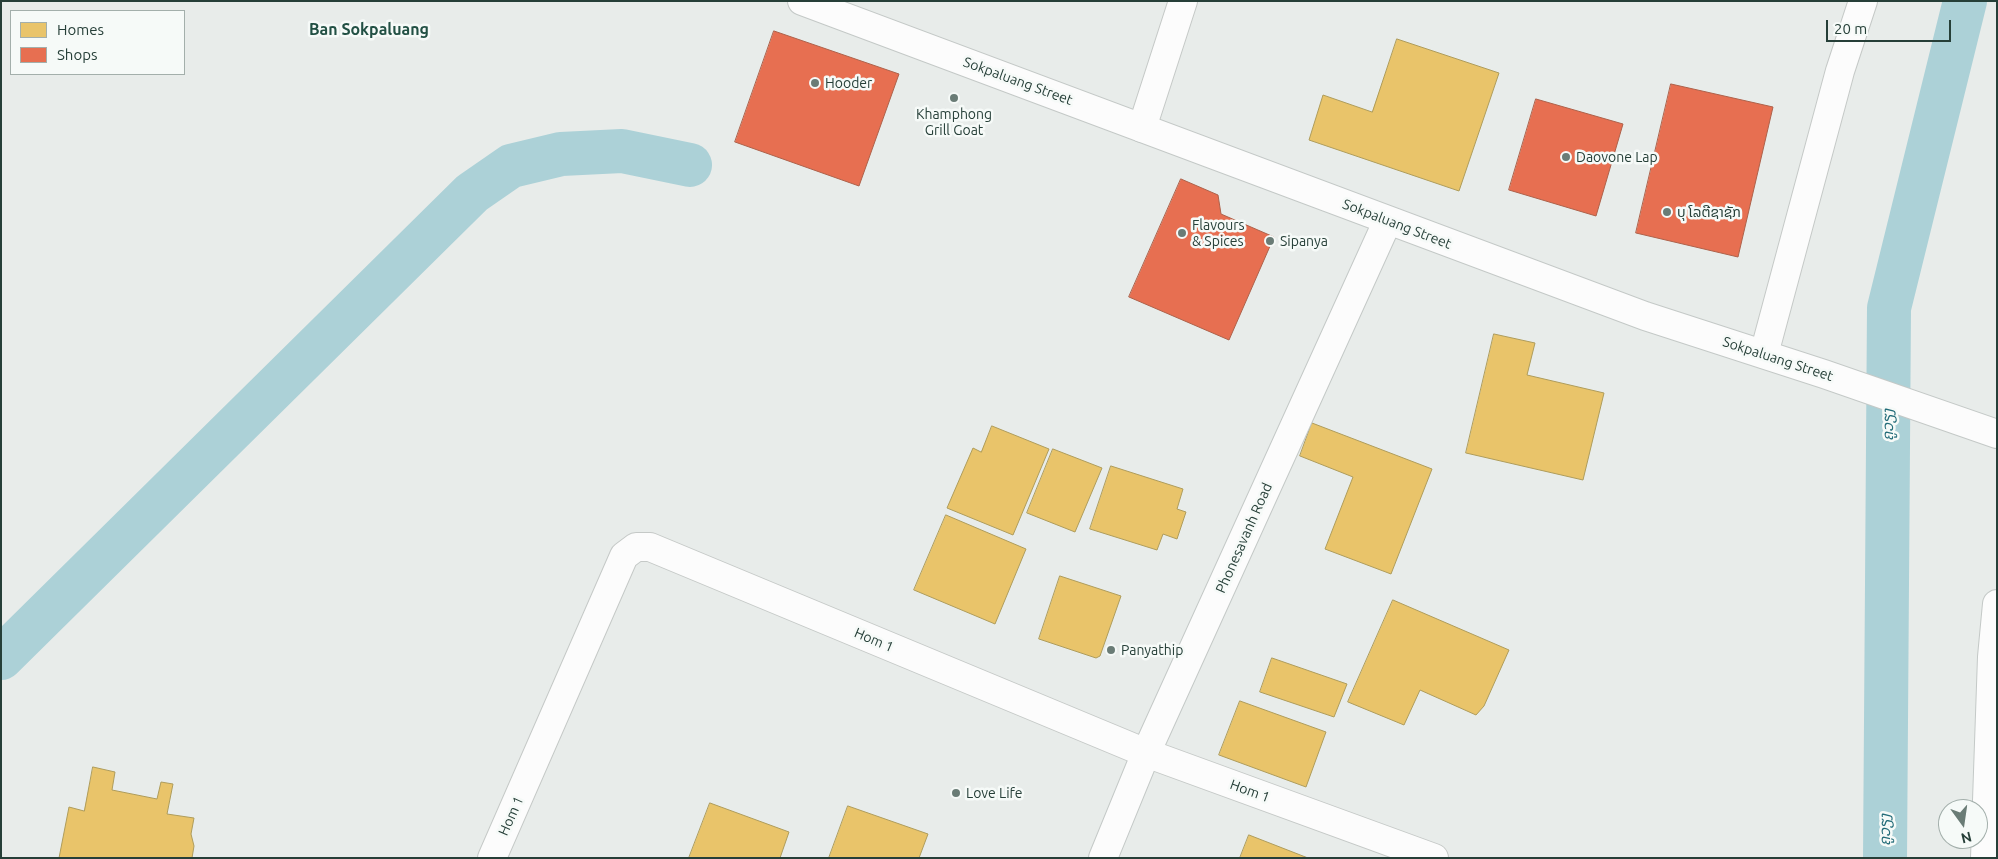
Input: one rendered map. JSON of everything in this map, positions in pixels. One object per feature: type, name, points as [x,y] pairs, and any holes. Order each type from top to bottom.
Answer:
[{"type":"street","name":"Sokpaluang Street","points":[[802,1],[1645,316],[1764,354],[1987,430]]},
{"type":"street","points":[[1142,128],[1183,1]]},
{"type":"street","points":[[1764,354],[1840,71],[1863,1]]},
{"type":"street","name":"Phonesavanh Road","points":[[1103,858],[1146,753],[1388,220]]},
{"type":"street","name":"Hom 1","points":[[492,858],[624,556],[636,547],[650,547],[1146,753],[1434,858]]},
{"type":"street","points":[[1985,858],[1992,656],[1997,604]]},
{"type":"building: Homes","points":[[1397,39],[1499,73],[1459,191],[1309,140],[1323,95],[1372,112]]},
{"type":"building: Homes","points":[[1494,334],[1535,343],[1527,375],[1604,393],[1583,480],[1466,453]]},
{"type":"building: Homes","points":[[1312,423],[1432,469],[1391,574],[1325,549],[1353,477],[1300,456]]},
{"type":"building: Homes","points":[[992,426],[1049,449],[1013,535],[947,508],[973,448],[981,452]]},
{"type":"building: Homes","points":[[1053,449],[1102,468],[1075,532],[1027,513]]},
{"type":"building: Homes","points":[[1111,466],[1183,489],[1177,509],[1186,512],[1177,539],[1163,534],[1157,550],[1090,529]]},
{"type":"building: Homes","points":[[946,515],[1026,549],[995,624],[914,590]]},
{"type":"building: Homes","points":[[1060,576],[1121,596],[1100,656],[1096,658],[1039,639]]},
{"type":"building: Homes","points":[[1393,600],[1509,650],[1484,706],[1476,715],[1420,690],[1404,725],[1348,702]]},
{"type":"building: Homes","points":[[1272,658],[1347,684],[1334,717],[1260,692]]},
{"type":"building: Homes","points":[[1240,701],[1326,732],[1306,787],[1219,755]]},
{"type":"building: Homes","points":[[93,767],[115,772],[112,790],[157,799],[161,782],[173,784],[167,814],[194,818],[191,834],[194,846],[192,858],[59,858],[69,807],[84,811]]},
{"type":"building: Homes","points":[[710,803],[789,832],[780,858],[689,858]]},
{"type":"building: Homes","points":[[848,806],[928,834],[919,858],[829,858]]},
{"type":"building: Homes","points":[[1249,835],[1308,858],[1240,858]]},
{"type":"building: Shops","points":[[774,31],[899,74],[859,186],[735,142]]},
{"type":"building: Shops","points":[[1671,84],[1773,107],[1738,257],[1636,233]]},
{"type":"building: Shops","name":"Daovone Lap","points":[[1536,99],[1623,124],[1596,216],[1509,190]]},
{"type":"building: Shops","points":[[1181,179],[1218,195],[1221,214],[1274,237],[1229,340],[1129,297]]},
{"type":"waterway","name":"ຄູວຽງ","points":[[1885,858],[1889,308],[1965,1]]},
{"type":"waterway","points":[[1,658],[472,193],[511,166],[561,154],[622,151],[690,165]]},
{"type":"place","name":"Hooder","points":[[815,83]]},
{"type":"place","name":"Khamphong Grill Goat","points":[[954,98]]},
{"type":"place","name":"Daovone Lap","points":[[1566,157]]},
{"type":"place","name":"ບຸ ໂລຕີຊາຊັກ","points":[[1667,212]]},
{"type":"place","name":"Flavours & Spices","points":[[1182,233]]},
{"type":"place","name":"Sipanya","points":[[1270,241]]},
{"type":"place","name":"Panyathip","points":[[1111,650]]},
{"type":"place","name":"Love Life","points":[[956,793]]},
{"type":"district","name":"Ban Sokpaluang","points":[[369,30]]}]
